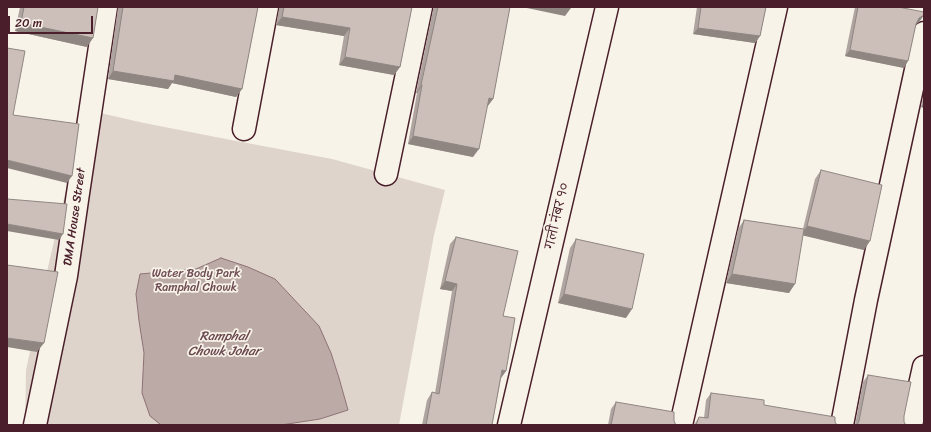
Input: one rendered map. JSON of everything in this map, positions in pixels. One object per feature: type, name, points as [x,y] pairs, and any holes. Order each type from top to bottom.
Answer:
[{"type":"street","name":"DMA House Street","points":[[35,425],[66,276],[106,7]]},
{"type":"street","points":[[244,130],[267,7]]},
{"type":"street","points":[[386,174],[421,7]]},
{"type":"street","name":"गली नंबर १०","points":[[509,425],[607,7]]},
{"type":"street","points":[[682,425],[776,7]]},
{"type":"street","points":[[842,425],[866,300],[924,33]]},
{"type":"street","points":[[911,425],[924,367]]},
{"type":"green space","name":"Water Body Park Ramphal Chowk","points":[[87,110],[144,123],[332,159],[445,190],[434,235],[399,425],[25,425],[26,370],[68,181]]},
{"type":"water","name":"Ramphal Chowk Johar","points":[[221,258],[248,267],[275,279],[319,326],[331,353],[348,410],[320,419],[281,425],[161,425],[150,416],[142,393],[144,353],[136,294],[140,274],[196,269]]},
{"type":"building","points":[[24,7],[98,7],[93,38],[21,23]]},
{"type":"building","points":[[123,7],[258,7],[242,89],[175,75],[174,81],[113,71]]},
{"type":"building","points":[[284,7],[412,7],[400,67],[345,57],[350,28],[282,17]]},
{"type":"building","points":[[438,7],[510,7],[493,99],[489,98],[479,149],[413,136],[421,85]]},
{"type":"building","points":[[701,7],[766,7],[760,36],[698,28]]},
{"type":"building","points":[[858,7],[898,7],[924,12],[924,15],[919,18],[916,24],[908,61],[850,50]]},
{"type":"building","points":[[7,48],[25,51],[13,115],[79,124],[72,176],[7,160]]},
{"type":"building","points":[[821,170],[882,185],[870,241],[807,226]]},
{"type":"building","points":[[7,199],[67,204],[63,234],[7,224]]},
{"type":"building","points":[[744,220],[804,229],[795,284],[732,274]]},
{"type":"building","points":[[456,237],[518,251],[503,316],[515,318],[506,371],[502,370],[492,425],[426,425],[432,392],[439,394],[457,284],[445,281]]},
{"type":"building","points":[[576,239],[644,254],[632,309],[564,294]]},
{"type":"building","points":[[7,265],[58,272],[44,343],[7,338]]},
{"type":"building","points":[[868,375],[911,382],[904,416],[904,422],[906,425],[857,425]]},
{"type":"building","points":[[711,393],[764,400],[764,405],[835,417],[835,422],[837,425],[696,425],[699,417],[708,418]]},
{"type":"building","points":[[616,402],[674,412],[674,421],[676,425],[611,425]]}]
